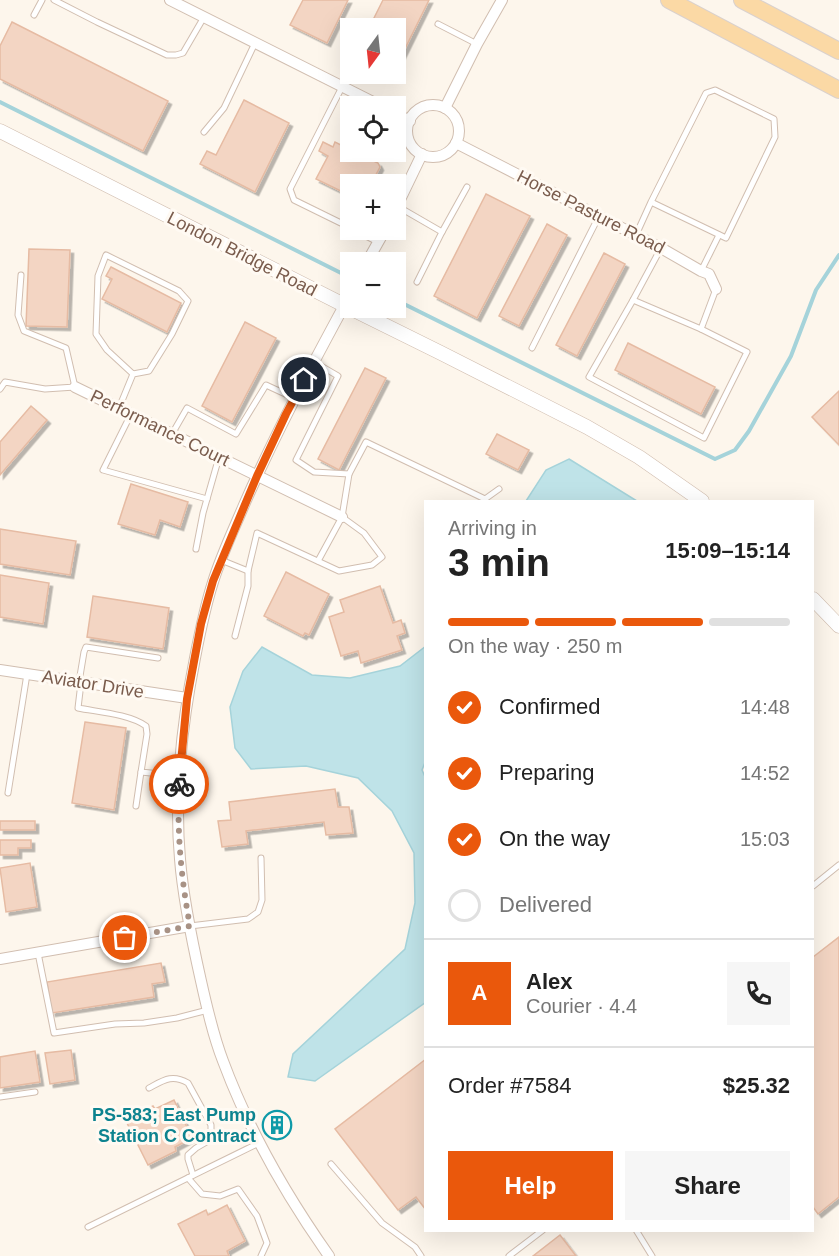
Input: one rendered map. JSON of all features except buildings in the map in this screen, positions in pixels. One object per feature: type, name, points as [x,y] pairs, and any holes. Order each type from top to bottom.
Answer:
[{"type":"main road","points":[[669,0],[839,90]]},
{"type":"main road","points":[[742,0],[839,51]]},
{"type":"street","points":[[170,0],[360,96]]},
{"type":"street","points":[[445,108],[502,0]]},
{"type":"street","points":[[437,105],[445,108],[457,119],[459,135],[456,143],[445,154],[430,157],[422,154],[411,144],[408,136],[410,121],[421,108],[437,105]]},
{"type":"street","points":[[406,119],[410,121]]},
{"type":"street","name":"London Bridge Road","points":[[0,131],[340,295]]},
{"type":"street","name":"Horse Pasture Road","points":[[456,143],[709,274],[716,289]]},
{"type":"street","points":[[406,188],[422,154]]},
{"type":"street","points":[[372,252],[378,242]]},
{"type":"street","points":[[328,1256],[286,1192],[259,1143],[222,1059],[208,1010],[190,926],[180,859],[178,810],[187,699],[201,624],[213,581],[257,476],[294,398],[340,314]]},
{"type":"street","name":"London Bridge Road","points":[[373,318],[587,427],[639,457],[701,500]]},
{"type":"street","name":"Performance Court","points":[[75,387],[342,517]]},
{"type":"street","points":[[814,600],[839,626]]},
{"type":"street","name":"Aviator Drive","points":[[0,670],[187,699]]},
{"type":"street","points":[[0,959],[190,926]]},
{"type":"lane","points":[[34,15],[42,0]]},
{"type":"lane","points":[[54,0],[167,56],[183,53],[204,17]]},
{"type":"lane","points":[[70,7],[74,0]]},
{"type":"lane","points":[[438,24],[477,44]]},
{"type":"lane","points":[[204,132],[224,108],[255,43]]},
{"type":"lane","points":[[340,223],[294,200],[290,189],[342,87]]},
{"type":"lane","points":[[636,235],[651,202],[706,93],[715,90],[774,119],[776,137],[726,238],[651,202]]},
{"type":"lane","points":[[417,282],[467,187]]},
{"type":"lane","points":[[406,212],[442,232]]},
{"type":"lane","points":[[532,348],[599,216]]},
{"type":"lane","points":[[701,271],[719,235]]},
{"type":"lane","points":[[374,240],[378,242]]},
{"type":"lane","points":[[633,300],[701,329],[747,352],[704,438],[589,377],[661,248]]},
{"type":"lane","points":[[106,255],[179,291],[188,301],[172,334],[149,371],[133,374],[107,350],[96,334],[98,276],[106,255]]},
{"type":"lane","points":[[0,389],[5,381],[45,389],[75,387],[66,348],[24,331],[18,315],[21,275]]},
{"type":"lane","points":[[701,329],[716,289]]},
{"type":"lane","points":[[314,362],[338,376],[296,460],[314,472],[349,474]]},
{"type":"lane","points":[[119,408],[133,374]]},
{"type":"lane","points":[[172,434],[187,408],[236,434],[266,385],[294,398]]},
{"type":"lane","points":[[131,414],[103,470],[207,499]]},
{"type":"lane","points":[[318,561],[342,517],[349,474],[366,442],[485,498],[499,489]]},
{"type":"lane","points":[[196,549],[219,457]]},
{"type":"lane","points":[[235,636],[258,533],[339,571],[372,564],[382,557],[364,533],[342,517]]},
{"type":"lane","points":[[221,560],[248,570]]},
{"type":"lane","points":[[136,806],[147,734],[146,726],[127,718],[78,708],[84,652],[86,647],[158,658]]},
{"type":"lane","points":[[8,793],[27,674]]},
{"type":"lane","points":[[141,772],[179,776]]},
{"type":"lane","points":[[190,926],[248,919],[258,912],[262,900],[261,858]]},
{"type":"lane","points":[[814,885],[839,865]]},
{"type":"lane","points":[[38,952],[54,1033],[115,1024],[144,1023],[208,1010]]},
{"type":"lane","points":[[149,1088],[168,1078],[188,1083],[211,1125],[211,1136],[208,1141],[188,1155],[191,1177],[202,1194],[220,1196],[238,1189],[257,1216],[267,1242],[261,1256]]},
{"type":"lane","points":[[0,1097],[35,1092]]},
{"type":"lane","points":[[88,1227],[259,1143]]},
{"type":"lane","points":[[331,1164],[382,1223],[415,1247],[421,1256]]},
{"type":"lane","points":[[509,1256],[540,1232]]},
{"type":"lane","points":[[637,1232],[652,1256]]},
{"type":"water","points":[[569,459],[635,500],[527,500],[546,470]]},
{"type":"water","points":[[262,647],[312,675],[350,678],[400,666],[424,648],[424,765],[422,770],[424,774],[424,1003],[315,1081],[288,1077],[293,1054],[405,949],[415,903],[414,853],[392,811],[358,778],[306,766],[251,769],[235,748],[230,707],[243,671]]},
{"type":"waterway","points":[[0,102],[340,272]]},
{"type":"waterway","points":[[406,305],[715,459],[735,450],[749,431],[791,356],[816,290],[839,255]]},
{"type":"way so far","points":[[125,938],[190,926],[180,859],[179,784]]},
{"type":"place","name":"PS-583; East Pump Station C Contract","points":[[277,1125]]},
{"type":"route","points":[[179,784],[187,699],[201,624],[213,581],[257,476],[304,380]]}]
